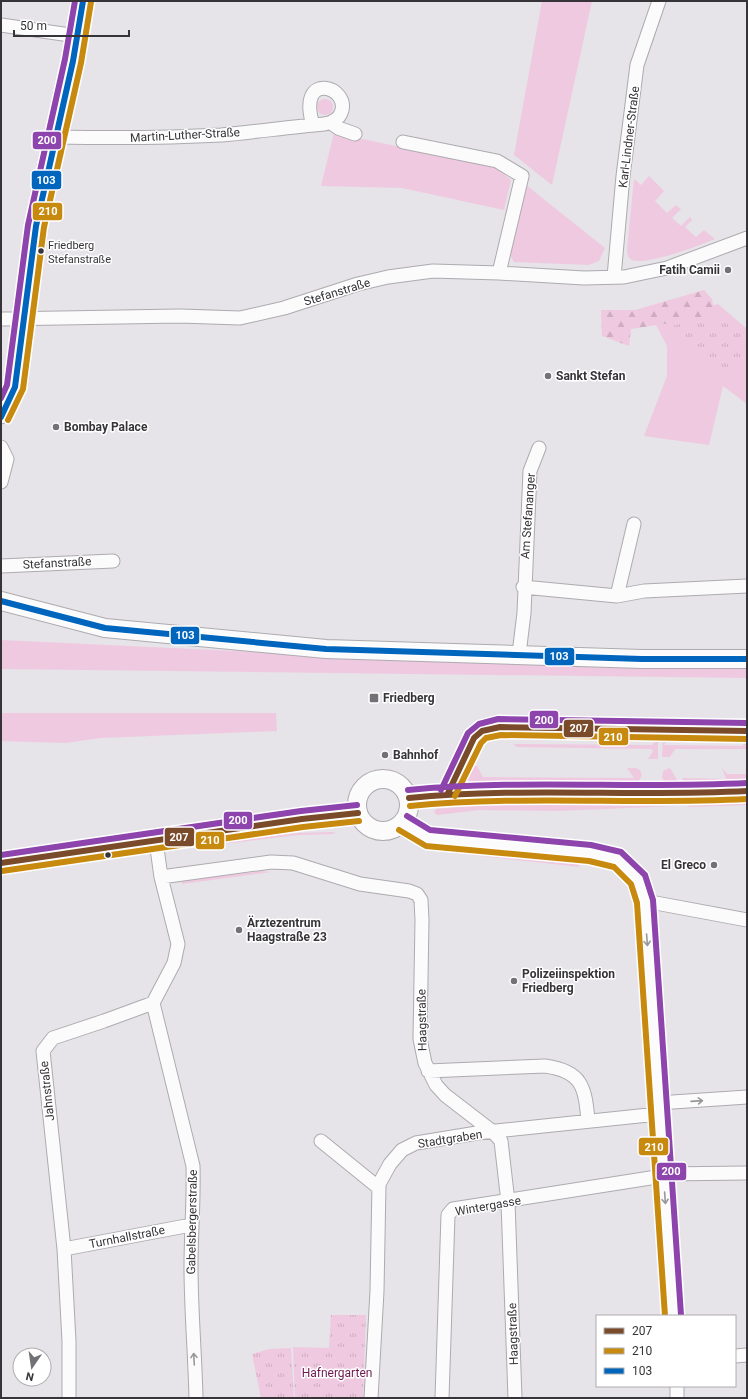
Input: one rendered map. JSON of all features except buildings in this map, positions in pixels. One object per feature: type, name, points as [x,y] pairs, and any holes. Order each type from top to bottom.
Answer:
[{"type":"street","points":[[1,417],[14,386],[36,226],[57,137],[83,1]]},
{"type":"street","name":"Karl-Lindner-Straße","points":[[614,277],[623,176],[637,65],[659,1]]},
{"type":"street","points":[[1,25],[77,36]]},
{"type":"street","points":[[313,125],[308,105],[310,98],[313,93],[323,89],[328,89],[338,94],[342,104],[341,114],[331,123],[338,128],[355,134]]},
{"type":"street","name":"Martin-Luther-Straße","points":[[57,137],[124,138],[185,136],[331,123]]},
{"type":"street","points":[[403,142],[498,161],[522,176],[499,272]]},
{"type":"street","name":"Stefanstraße","points":[[1,319],[22,320],[124,316],[240,318],[284,308],[358,284],[388,277],[433,271],[499,272],[584,278],[624,277],[667,268],[747,238]]},
{"type":"street","points":[[1,447],[7,459],[1,482]]},
{"type":"street","name":"Am Stefananger","points":[[519,654],[524,613],[523,587],[530,471],[539,448]]},
{"type":"street","points":[[617,596],[634,524]]},
{"type":"street","name":"Stefanstraße","points":[[1,566],[113,561]]},
{"type":"street","points":[[523,587],[617,596],[644,591],[747,586]]},
{"type":"street","points":[[1,601],[105,628],[326,649],[642,658],[747,659]]},
{"type":"street","points":[[384,779],[396,782],[403,788],[408,798],[410,809],[403,823],[393,830],[378,831],[367,826],[358,813],[357,803],[359,795],[368,784],[375,780],[384,779]]},
{"type":"street","points":[[408,798],[448,793],[682,794],[747,791]]},
{"type":"street","points":[[1,863],[302,819],[358,813]]},
{"type":"street","points":[[403,823],[427,838],[590,853],[618,860],[638,880],[645,901],[673,1315]]},
{"type":"street","points":[[153,1003],[174,963],[178,944],[161,877],[156,841]]},
{"type":"street","name":"Haagstraße","points":[[161,877],[271,862],[293,863],[360,884],[409,891],[417,894],[421,900],[422,920],[420,1039],[421,1050],[428,1071],[436,1085],[445,1095],[493,1132],[501,1142],[508,1202],[515,1398]]},
{"type":"street","points":[[645,901],[747,920]]},
{"type":"street","name":"Gabelsbergerstraße","points":[[153,1003],[194,1166],[194,1193],[191,1225],[196,1398]]},
{"type":"street","name":"Jahnstraße","points":[[69,1398],[69,1341],[64,1249],[43,1051],[52,1038],[104,1022],[153,1003]]},
{"type":"street","points":[[428,1071],[545,1066],[559,1068],[570,1073],[579,1080],[584,1088],[588,1120]]},
{"type":"street","name":"Stadtgraben","points":[[371,1398],[377,1291],[378,1188],[383,1174],[402,1150],[416,1143],[477,1133],[588,1120],[658,1108],[747,1097]]},
{"type":"street","points":[[321,1141],[378,1188]]},
{"type":"street","name":"Wintergasse","points":[[442,1398],[448,1215],[453,1210],[663,1175],[747,1173]]},
{"type":"street","name":"Turnhallstraße","points":[[64,1249],[191,1225]]},
{"type":"street","points":[[736,1356],[747,1355]]},
{"type":"street","points":[[676,1387],[677,1398]]},
{"type":"green space","points":[[542,1],[592,1],[552,185],[514,155]]},
{"type":"green space","points":[[322,99],[328,99],[333,104],[331,113],[328,115],[322,115],[317,110],[317,104]]},
{"type":"green space","points":[[334,133],[495,167],[511,180],[504,210],[402,188],[321,186]]},
{"type":"green space","points":[[649,176],[664,191],[655,201],[667,213],[676,205],[681,209],[672,218],[681,226],[690,217],[692,220],[685,227],[696,237],[704,230],[715,239],[661,258],[639,261],[632,260],[627,250],[634,179],[641,185]]},
{"type":"green space","points":[[526,185],[605,248],[599,261],[589,265],[514,262],[510,255]]},
{"type":"green space","points":[[704,290],[712,299],[715,316],[631,329],[629,346],[602,336],[601,310],[635,310]]},
{"type":"green space","points":[[718,304],[747,329],[747,404],[723,386],[709,445],[644,436],[667,376],[667,346],[654,321]]},
{"type":"green space","points":[[723,316],[747,337],[747,351],[728,372],[665,327]]},
{"type":"green space","points":[[1,640],[532,665],[747,668],[747,678],[1,669]]},
{"type":"green space","points":[[1,713],[276,713],[277,731],[101,738],[65,743],[1,741]]},
{"type":"green space","points":[[663,735],[670,735],[664,745],[742,746],[747,741],[747,749],[675,749],[670,757],[662,757]]},
{"type":"green space","points":[[658,737],[658,759],[648,759],[653,751],[651,749],[516,747],[514,744],[652,745]]},
{"type":"green space","points":[[470,766],[477,766],[483,777],[634,778],[627,768],[636,768],[640,770],[642,775],[638,783],[470,781],[467,780],[464,774]]},
{"type":"green space","points":[[670,768],[676,778],[677,783],[666,783],[662,778],[663,771]]},
{"type":"green space","points":[[722,768],[727,774],[747,774],[747,780],[685,783],[682,778],[726,779]]},
{"type":"green space","points":[[747,803],[747,805],[687,806]]},
{"type":"green space","points":[[494,804],[675,806],[558,811],[479,810],[437,815],[434,812],[436,809]]},
{"type":"green space","points":[[335,832],[333,834],[298,835],[182,849],[179,848],[298,833]]},
{"type":"green space","points":[[476,850],[572,859],[577,861],[580,867],[454,853]]},
{"type":"green space","points":[[261,871],[271,872],[182,884],[182,881]]},
{"type":"green space","name":"Hafnergarten","points":[[331,1315],[366,1315],[363,1398],[295,1398],[293,1347],[329,1348]]},
{"type":"green space","points":[[291,1348],[294,1398],[261,1398],[252,1354],[269,1349]]},
{"type":"transit line","name":"200","points":[[1,398],[7,385],[28,225],[65,59],[75,1]]},
{"type":"transit line","name":"103","points":[[1,417],[15,387],[36,226],[73,61],[83,1]]},
{"type":"transit line","name":"210","points":[[8,420],[23,389],[44,227],[81,63],[91,2]]},
{"type":"transit line","name":"103","points":[[1,601],[105,628],[326,649],[642,659],[747,659]]},
{"type":"transit line","name":"200","points":[[441,790],[468,733],[479,724],[498,719],[747,723]]},
{"type":"transit line","name":"207","points":[[448,793],[474,738],[482,731],[500,727],[747,731]]},
{"type":"transit line","name":"210","points":[[455,796],[481,743],[486,738],[501,735],[747,739]]},
{"type":"transit line","name":"200","points":[[408,790],[493,785],[705,785],[747,783]]},
{"type":"transit line","name":"207","points":[[409,798],[494,793],[705,793],[747,791]]},
{"type":"transit line","name":"210","points":[[410,806],[494,801],[705,801],[747,799]]},
{"type":"transit line","name":"200","points":[[1,855],[301,811],[357,805]]},
{"type":"transit line","name":"207","points":[[1,863],[302,819],[358,813]]},
{"type":"transit line","name":"200","points":[[407,816],[430,830],[591,845],[621,852],[645,875],[653,900],[681,1315]]},
{"type":"transit line","name":"210","points":[[2,871],[303,827],[359,821]]},
{"type":"transit line","name":"210","points":[[399,830],[426,846],[589,861],[614,867],[631,884],[637,903],[665,1315]]},
{"type":"place","name":"Friedberg Stefanstraße","points":[[41,251]]},
{"type":"place","name":"Fatih Camii","points":[[728,270]]},
{"type":"place","name":"Sankt Stefan","points":[[548,376]]},
{"type":"place","name":"Bombay Palace","points":[[56,427]]},
{"type":"place","name":"Friedberg","points":[[374,698]]},
{"type":"place","name":"Bahnhof","points":[[385,755]]},
{"type":"place","name":"El Greco","points":[[714,865]]},
{"type":"place","name":"Ärztezentrum Haagstraße 23","points":[[239,930]]},
{"type":"place","name":"Polizeiinspektion Friedberg","points":[[514,981]]}]
